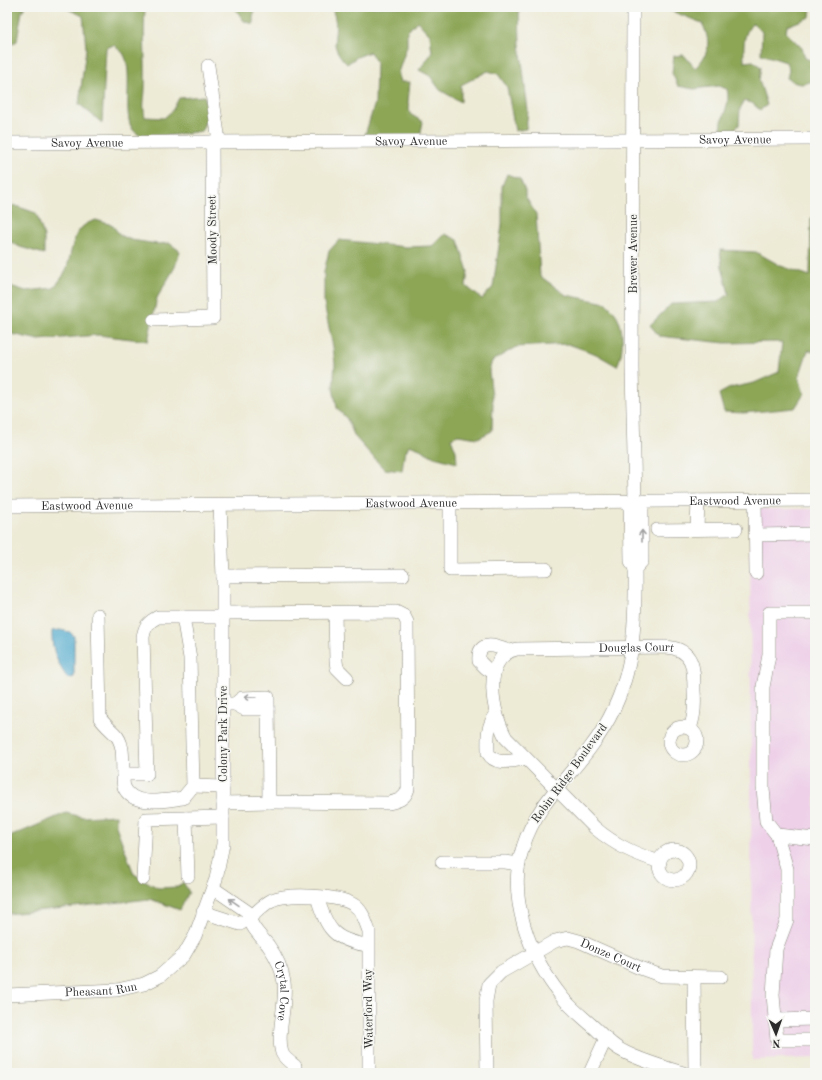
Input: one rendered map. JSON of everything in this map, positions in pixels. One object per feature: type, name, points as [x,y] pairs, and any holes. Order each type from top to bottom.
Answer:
[{"type":"street","name":"Brewer Avenue","points":[[633,7],[634,141],[632,368],[636,501]]},
{"type":"street","name":"Moody Street","points":[[154,320],[213,318],[215,141],[208,66]]},
{"type":"street","name":"Savoy Avenue","points":[[7,143],[815,139]]},
{"type":"street","points":[[756,500],[756,573]]},
{"type":"street","name":"Eastwood Avenue","points":[[7,506],[815,500]]},
{"type":"street","name":"Robin Ridge Boulevard","points":[[534,951],[520,910],[518,879],[519,864],[529,828],[540,808],[591,748],[603,730],[621,692],[632,647],[635,618],[635,569],[642,561],[636,501]]},
{"type":"street","points":[[697,530],[698,501]]},
{"type":"street","points":[[450,503],[450,570],[546,569]]},
{"type":"street","name":"Colony Park Drive","points":[[184,955],[195,936],[213,888],[221,859],[229,704],[223,615],[220,505]]},
{"type":"street","points":[[657,530],[736,529]]},
{"type":"street","points":[[756,535],[813,534]]},
{"type":"street","points":[[223,576],[403,575]]},
{"type":"street","points":[[335,612],[337,668],[347,678]]},
{"type":"street","points":[[123,774],[147,774],[142,637],[144,628],[150,621],[158,617],[335,612],[396,612],[404,616],[407,622],[408,789],[406,795],[399,801],[388,803],[223,803]]},
{"type":"street","points":[[815,613],[768,613],[769,655],[763,687],[763,788],[766,821],[777,835],[787,870],[787,920],[776,949],[773,995],[777,1040],[815,1040]]},
{"type":"street","points":[[98,615],[100,718],[116,735],[121,745],[124,788],[133,797],[147,802],[183,798],[193,786],[190,658],[182,617]]},
{"type":"street","points":[[494,673],[479,661],[482,649],[485,646],[492,646],[508,651]]},
{"type":"street","name":"Douglas Court","points":[[508,651],[517,649],[632,647],[672,648],[683,652],[691,661],[694,671],[695,707],[690,728]]},
{"type":"street","points":[[508,651],[498,660],[494,673],[496,715],[506,738],[608,839],[635,854],[660,862]]},
{"type":"street","points":[[229,704],[244,709],[268,703],[269,802]]},
{"type":"street","points":[[496,715],[489,725],[488,730],[488,753],[490,756],[501,762],[526,759]]},
{"type":"street","points":[[193,786],[224,787]]},
{"type":"street","points":[[143,879],[146,819],[223,817]]},
{"type":"street","points":[[186,818],[188,876]]},
{"type":"street","points":[[777,835],[815,839]]},
{"type":"street","points":[[442,862],[505,862],[519,864]]},
{"type":"street","name":"Crytal Cove","points":[[213,888],[248,912],[249,920],[255,931],[269,946],[279,962],[284,982],[285,1004],[281,1040],[283,1054],[295,1066]]},
{"type":"street","name":"Waterford Way","points":[[249,920],[271,900],[282,896],[336,898],[354,905],[363,913],[369,931],[367,945],[369,1073]]},
{"type":"street","points":[[317,897],[328,927],[336,934],[352,943],[367,945]]},
{"type":"street","points":[[203,912],[240,924],[249,920]]},
{"type":"street","name":"Donze Court","points":[[486,1073],[486,1001],[489,984],[501,972],[534,951],[555,941],[562,939],[574,939],[662,976],[722,977]]},
{"type":"street","points":[[534,951],[550,980],[571,1006],[617,1048],[665,1068],[683,1073]]},
{"type":"street","name":"Pheasant Run","points":[[7,995],[117,990],[136,987],[160,976],[184,955]]},
{"type":"street","points":[[694,977],[695,1073]]},
{"type":"street","points":[[775,1020],[815,1019]]},
{"type":"street","points":[[590,1073],[606,1038]]},
{"type":"shaded area","points":[[750,509],[815,509],[815,1058],[752,1060]]},
{"type":"green space","points":[[7,7],[25,7],[22,11],[17,41],[7,47]]},
{"type":"green space","points":[[63,7],[148,7],[145,9],[144,19],[145,117],[164,118],[172,111],[179,98],[205,96],[207,116],[202,131],[170,136],[144,136],[138,134],[132,129],[128,109],[127,62],[123,53],[114,45],[106,48],[102,123],[79,104],[86,48],[83,16]]},
{"type":"green space","points":[[234,7],[256,7],[253,16],[253,24],[244,21]]},
{"type":"green space","points":[[331,7],[519,7],[520,44],[528,111],[526,129],[515,131],[507,87],[498,74],[488,71],[461,85],[461,102],[440,90],[430,76],[419,70],[432,53],[430,35],[417,21],[407,32],[407,46],[398,73],[400,82],[410,82],[408,102],[410,114],[423,122],[420,136],[364,138],[375,103],[376,62],[370,52],[357,57],[347,64],[340,56],[336,49],[336,24]]},
{"type":"green space","points":[[661,7],[811,7],[810,17],[787,26],[786,32],[802,48],[805,58],[815,62],[815,80],[801,84],[787,78],[789,70],[786,62],[761,54],[762,32],[753,23],[749,27],[745,36],[744,62],[753,61],[761,67],[759,80],[767,105],[760,110],[752,103],[744,101],[740,109],[739,125],[730,135],[721,129],[728,100],[727,89],[718,86],[694,89],[678,86],[672,73],[674,56],[684,55],[695,68],[704,58],[708,47],[708,41],[702,23]]},
{"type":"green space","points":[[507,174],[520,179],[525,191],[525,196],[536,214],[540,276],[566,295],[606,303],[617,316],[621,329],[622,348],[617,366],[596,354],[568,344],[516,347],[492,361],[489,371],[493,404],[492,431],[478,438],[458,435],[451,438],[456,451],[457,463],[434,457],[409,445],[404,456],[402,471],[384,469],[355,437],[347,419],[337,408],[333,388],[335,364],[333,347],[324,303],[324,272],[329,251],[339,240],[406,247],[432,246],[445,234],[458,240],[468,271],[466,286],[482,299],[493,287],[502,225],[502,186]]},
{"type":"green space","points":[[13,205],[36,213],[44,236],[44,254],[20,247],[7,240],[7,211]]},
{"type":"green space","points":[[815,217],[815,352],[808,350],[799,377],[804,394],[795,408],[744,413],[724,412],[719,394],[730,388],[754,383],[779,372],[782,342],[725,343],[659,336],[650,325],[671,304],[718,302],[729,294],[722,267],[720,250],[756,252],[781,266],[810,276],[811,218]]},
{"type":"green space","points":[[96,220],[112,225],[120,235],[131,240],[158,244],[169,243],[180,251],[175,267],[157,298],[148,341],[98,335],[39,340],[7,333],[7,285],[26,291],[54,288],[65,272],[77,233],[88,223]]},
{"type":"green space","points":[[66,813],[83,817],[116,815],[116,826],[134,874],[158,888],[178,887],[183,882],[189,892],[180,910],[150,899],[7,914],[7,838]]},
{"type":"water","points":[[60,630],[70,632],[74,636],[74,677],[68,679],[58,662],[52,638],[52,631]]}]
